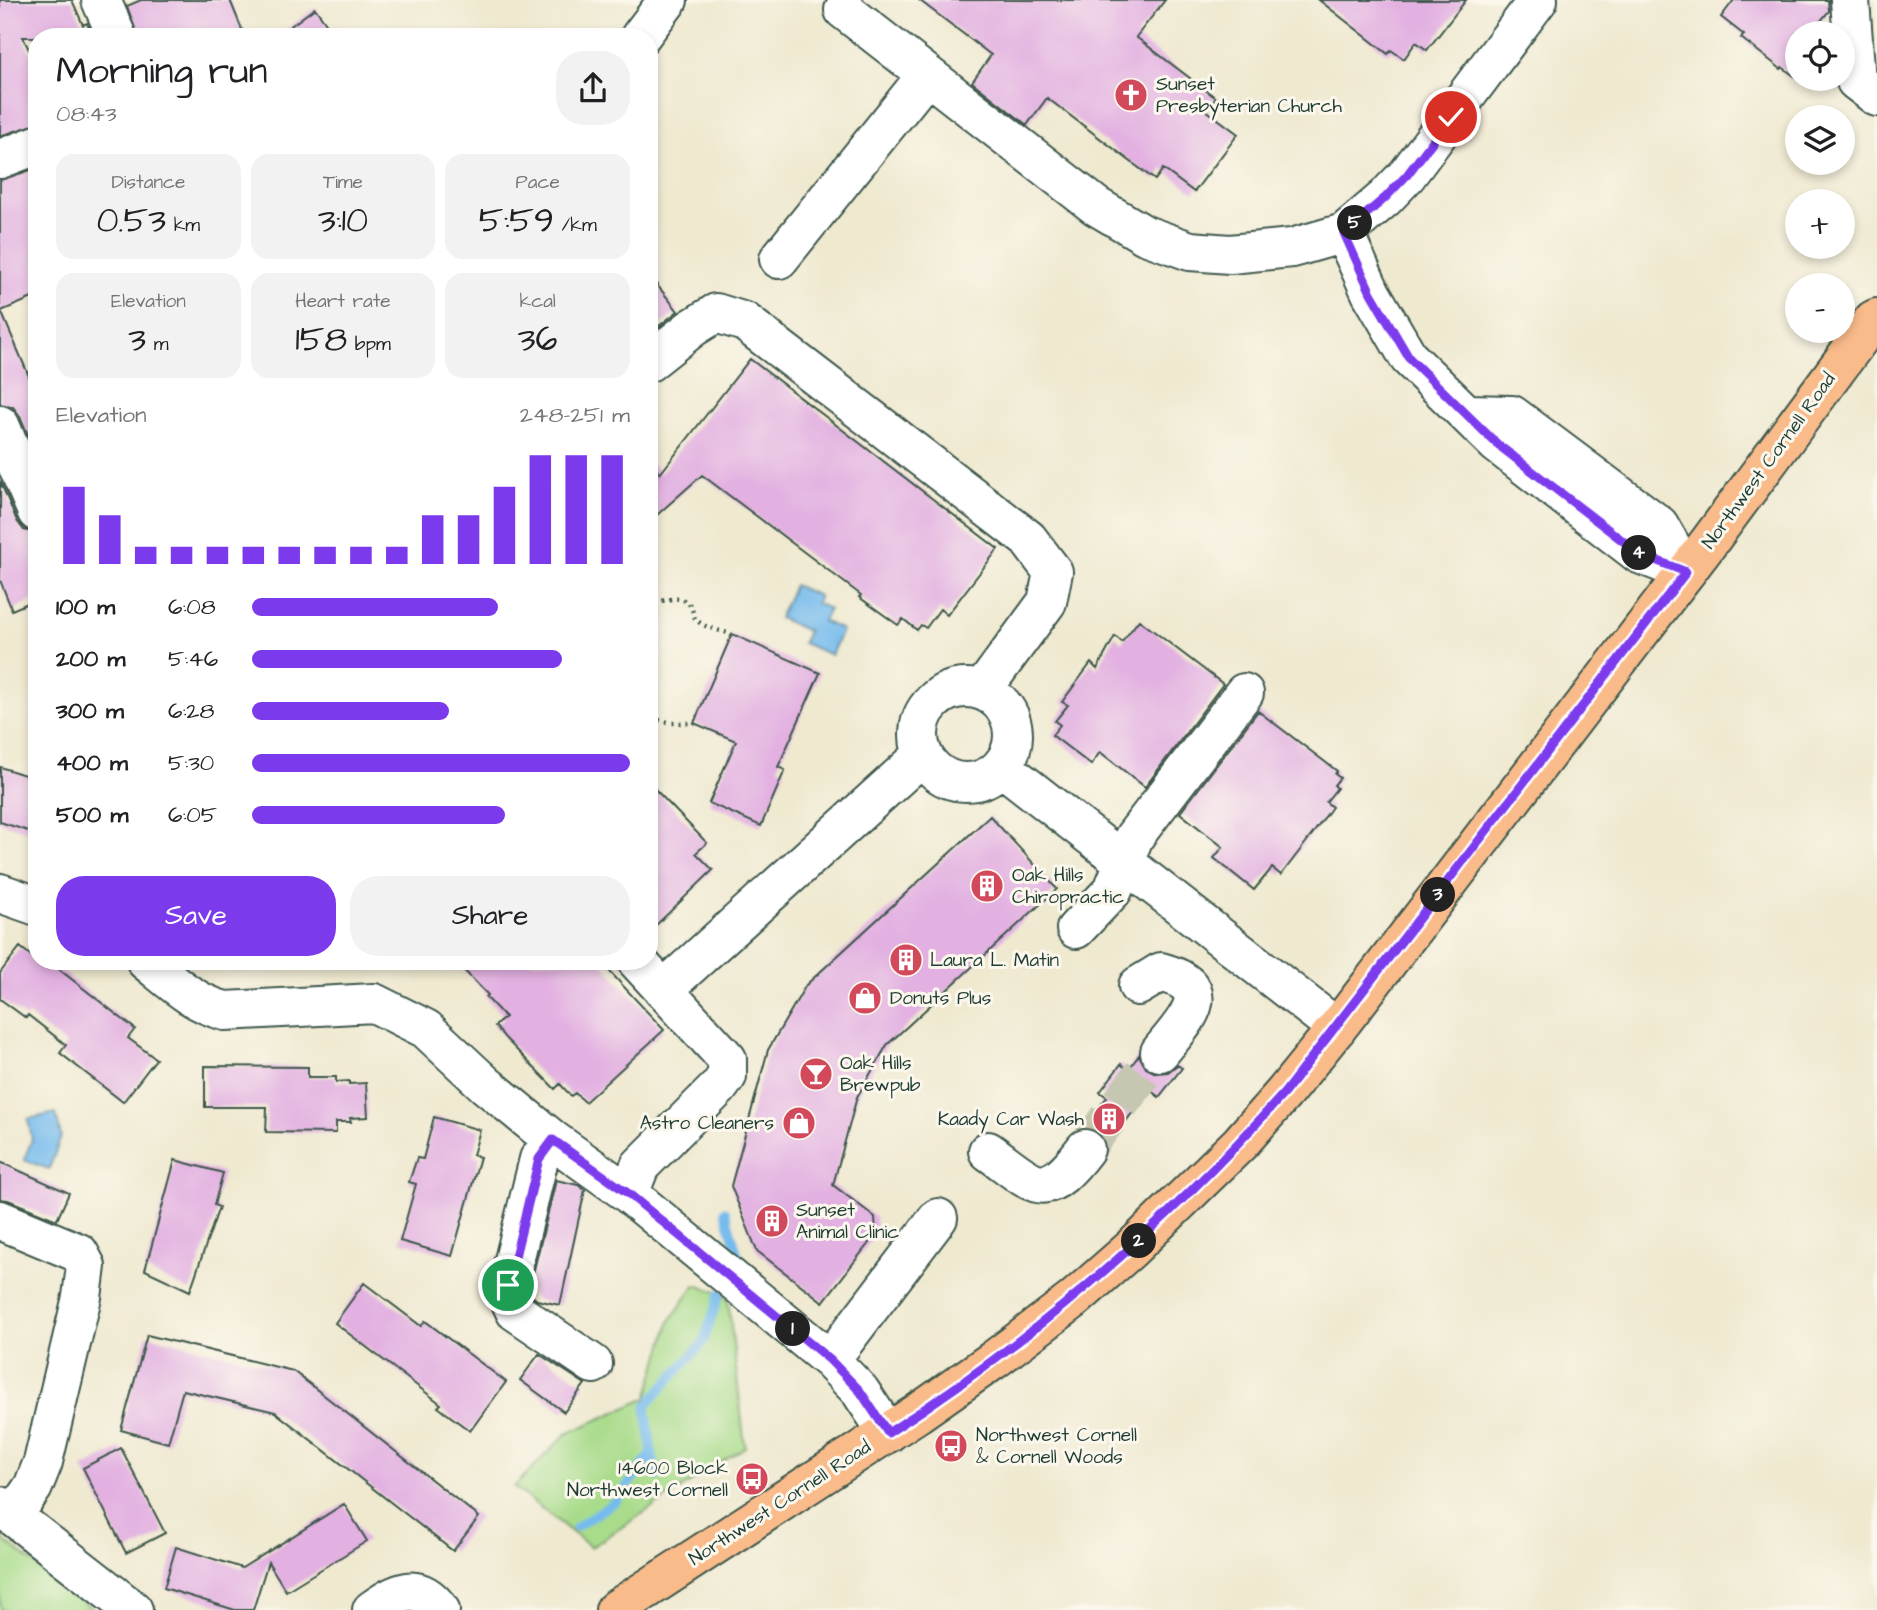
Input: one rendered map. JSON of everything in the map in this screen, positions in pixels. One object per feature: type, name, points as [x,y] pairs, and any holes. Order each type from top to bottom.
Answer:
[{"type":"main road","name":"Northwest Cornell Road","points":[[615,1610],[888,1433],[995,1359],[1073,1300],[1131,1249],[1240,1143],[1337,1028],[1686,572],[1876,312]]},
{"type":"lane","points":[[101,0],[113,28]]},
{"type":"lane","points":[[647,28],[668,0]]},
{"type":"lane","points":[[844,10],[1097,206],[1145,235],[1190,251],[1230,254],[1292,248],[1344,233],[1407,175],[1538,0]]},
{"type":"lane","points":[[1850,0],[1856,81],[1877,97]]},
{"type":"lane","points":[[779,259],[927,75]]},
{"type":"lane","points":[[0,159],[28,148]]},
{"type":"lane","points":[[1344,233],[1371,293],[1409,358],[1497,444],[1640,554],[1686,572]]},
{"type":"lane","points":[[658,355],[716,313],[745,322],[1027,539],[1053,572],[1047,602],[982,689]]},
{"type":"lane","points":[[0,425],[28,491]]},
{"type":"lane","points":[[964,687],[982,689],[999,699],[1010,714],[1014,732],[1012,751],[1002,767],[987,778],[969,782],[950,780],[934,771],[923,755],[918,737],[921,719],[931,702],[946,691],[964,687]]},
{"type":"lane","points":[[1076,929],[1113,890],[1134,837],[1244,693]]},
{"type":"lane","points":[[663,990],[923,755]]},
{"type":"lane","points":[[1002,767],[1337,1028]]},
{"type":"lane","points":[[0,893],[28,903]]},
{"type":"lane","points":[[157,970],[188,996],[207,1006],[225,1011],[374,1003],[426,1029],[553,1140],[629,1194],[830,1360],[860,1391],[888,1433]]},
{"type":"lane","points":[[629,1194],[640,1166],[727,1076],[727,1059],[645,970]]},
{"type":"lane","points":[[1138,986],[1161,972],[1178,977],[1188,984],[1194,998],[1192,1012],[1160,1052]]},
{"type":"lane","points":[[553,1140],[539,1159],[508,1285],[510,1300],[515,1311],[593,1364]]},
{"type":"lane","points":[[988,1151],[1036,1185],[1049,1184],[1068,1171],[1086,1149]]},
{"type":"lane","points":[[830,1360],[938,1218]]},
{"type":"lane","points":[[0,1220],[79,1253],[86,1266],[82,1297],[43,1462],[33,1487],[7,1511],[133,1610]]},
{"type":"lane","points":[[372,1610],[397,1593],[415,1591],[433,1601],[440,1610]]},
{"type":"path","points":[[658,603],[684,600],[691,606],[695,619],[704,625],[732,634]]},
{"type":"path","points":[[658,720],[694,723]]},
{"type":"green space","points":[[695,1285],[720,1293],[728,1299],[745,1447],[591,1547],[514,1487],[566,1434],[647,1398],[670,1321]]},
{"type":"green space","points":[[0,1537],[94,1610],[0,1610]]},
{"type":"water","points":[[794,585],[819,596],[816,603],[829,609],[823,621],[842,630],[831,655],[803,643],[808,631],[779,618]]},
{"type":"water","points":[[56,1113],[61,1137],[49,1169],[24,1160],[32,1139],[28,1119]]},
{"type":"building","points":[[0,0],[72,0],[83,25],[87,23],[89,28],[28,28],[28,37],[23,37],[28,48],[28,127],[0,136]]},
{"type":"building","points":[[141,0],[230,0],[241,28],[135,28],[127,6]]},
{"type":"building","name":"Sunset Presbyterian Church","points":[[919,0],[1165,0],[1136,37],[1216,98],[1206,110],[1238,134],[1194,192],[1163,169],[1155,180],[1047,98],[1027,125],[972,82],[991,55]]},
{"type":"building","name":"Sunset Presbyterian Church","points":[[1319,0],[1466,0],[1427,50],[1416,42],[1404,59],[1391,50],[1388,54]]},
{"type":"building","points":[[1734,0],[1828,0],[1829,11],[1821,21],[1785,21],[1785,69],[1781,69],[1741,38],[1744,35],[1721,17]]},
{"type":"building","points":[[315,8],[329,28],[288,28]]},
{"type":"building","points":[[28,171],[28,300],[1,311],[28,374],[28,435],[13,407],[0,404],[0,180]]},
{"type":"building","points":[[658,286],[678,311],[658,327]]},
{"type":"building","points":[[750,359],[998,549],[947,615],[940,609],[926,628],[921,625],[917,630],[903,619],[898,625],[859,597],[861,595],[702,475],[658,514],[658,471],[660,474]]},
{"type":"building","points":[[0,481],[17,521],[28,531],[28,603],[12,610],[0,580]]},
{"type":"building","points":[[1139,620],[1223,684],[1145,787],[1100,752],[1091,765],[1052,735],[1060,725],[1055,721],[1068,705],[1062,702],[1091,663],[1097,669],[1115,636],[1122,642]]},
{"type":"building","points":[[732,634],[820,673],[778,767],[785,770],[761,826],[709,803],[736,741],[694,723]]},
{"type":"building","points":[[1258,711],[1337,771],[1335,774],[1340,778],[1334,785],[1337,788],[1326,802],[1332,807],[1281,875],[1272,868],[1254,890],[1214,858],[1223,847],[1180,813]]},
{"type":"building","points":[[0,767],[28,776],[28,831],[0,822]]},
{"type":"building","points":[[658,792],[707,843],[696,853],[713,870],[658,923]]},
{"type":"building","points":[[990,816],[1057,889],[887,1045],[857,1097],[833,1185],[875,1217],[876,1234],[823,1302],[757,1251],[731,1186],[768,1050],[806,985]]},
{"type":"building","points":[[20,947],[28,953],[28,970],[60,970],[135,1029],[128,1038],[156,1059],[123,1102],[60,1053],[66,1045],[28,1015],[26,1018],[0,999],[0,973]]},
{"type":"building","points":[[464,970],[608,970],[664,1030],[585,1102],[575,1093],[571,1096],[560,1084],[555,1089],[505,1038],[495,1026],[505,1017],[486,997],[488,995]]},
{"type":"building","name":"Kaady Car Wash","points":[[1139,1055],[1146,1068],[1156,1073],[1168,1072],[1177,1065],[1182,1068],[1159,1097],[1150,1090],[1106,1147],[1099,1133],[1083,1128],[1107,1097],[1100,1092],[1121,1064],[1128,1070]]},
{"type":"building","points":[[205,1066],[308,1067],[308,1077],[336,1077],[336,1082],[366,1083],[368,1117],[350,1118],[351,1122],[336,1122],[336,1133],[266,1132],[267,1107],[205,1107]]},
{"type":"building","points":[[434,1117],[480,1130],[473,1155],[480,1157],[452,1256],[400,1241],[416,1184],[409,1182],[417,1158],[423,1159]]},
{"type":"building","points":[[175,1160],[223,1173],[214,1205],[219,1207],[190,1291],[145,1270]]},
{"type":"building","points":[[0,1162],[69,1193],[57,1220],[0,1199]]},
{"type":"building","points":[[556,1180],[578,1185],[585,1190],[560,1305],[537,1300],[532,1296],[530,1286]]},
{"type":"building","points":[[364,1283],[421,1326],[425,1321],[506,1382],[470,1431],[438,1407],[441,1404],[335,1323]]},
{"type":"building","points":[[147,1335],[293,1371],[479,1517],[453,1551],[275,1412],[183,1390],[168,1443],[121,1430]]},
{"type":"building","points":[[539,1354],[585,1384],[564,1412],[520,1380]]},
{"type":"building","points":[[121,1448],[165,1533],[126,1553],[83,1468]]},
{"type":"building","points":[[344,1504],[367,1541],[286,1591],[268,1562],[253,1610],[235,1610],[164,1588],[176,1547],[242,1568]]},
{"type":"waterway","points":[[725,1211],[742,1268]]},
{"type":"waterway","points":[[576,1527],[616,1501],[652,1453],[646,1406],[703,1343],[720,1293]]},
{"type":"waterway","points":[[652,1453],[657,1476]]},
{"type":"tunnel","points":[[1085,1149],[1160,1052]]},
{"type":"place","name":"Sunset Presbyterian Church","points":[[1131,95]]},
{"type":"place","name":"Oak Hills Chiropractic","points":[[987,886]]},
{"type":"place","name":"Laura L. Matin","points":[[906,960]]},
{"type":"place","name":"Donuts Plus","points":[[865,998]]},
{"type":"place","name":"Oak Hills Brewpub","points":[[816,1074]]},
{"type":"place","name":"Kaady Car Wash","points":[[1109,1119]]},
{"type":"place","name":"Astro Cleaners","points":[[799,1123]]},
{"type":"place","name":"Sunset Animal Clinic","points":[[772,1221]]},
{"type":"place","name":"Northwest Cornell & Cornell Woods","points":[[951,1446]]},
{"type":"place","name":"14600 Block Northwest Cornell","points":[[752,1479]]},
{"type":"route","points":[[508,1285],[539,1159],[553,1140],[629,1194],[830,1360],[860,1391],[888,1433],[995,1359],[1073,1300],[1188,1195],[1240,1143],[1285,1092],[1686,572],[1640,554],[1497,444],[1409,358],[1371,293],[1344,233],[1407,175],[1451,117]]}]
